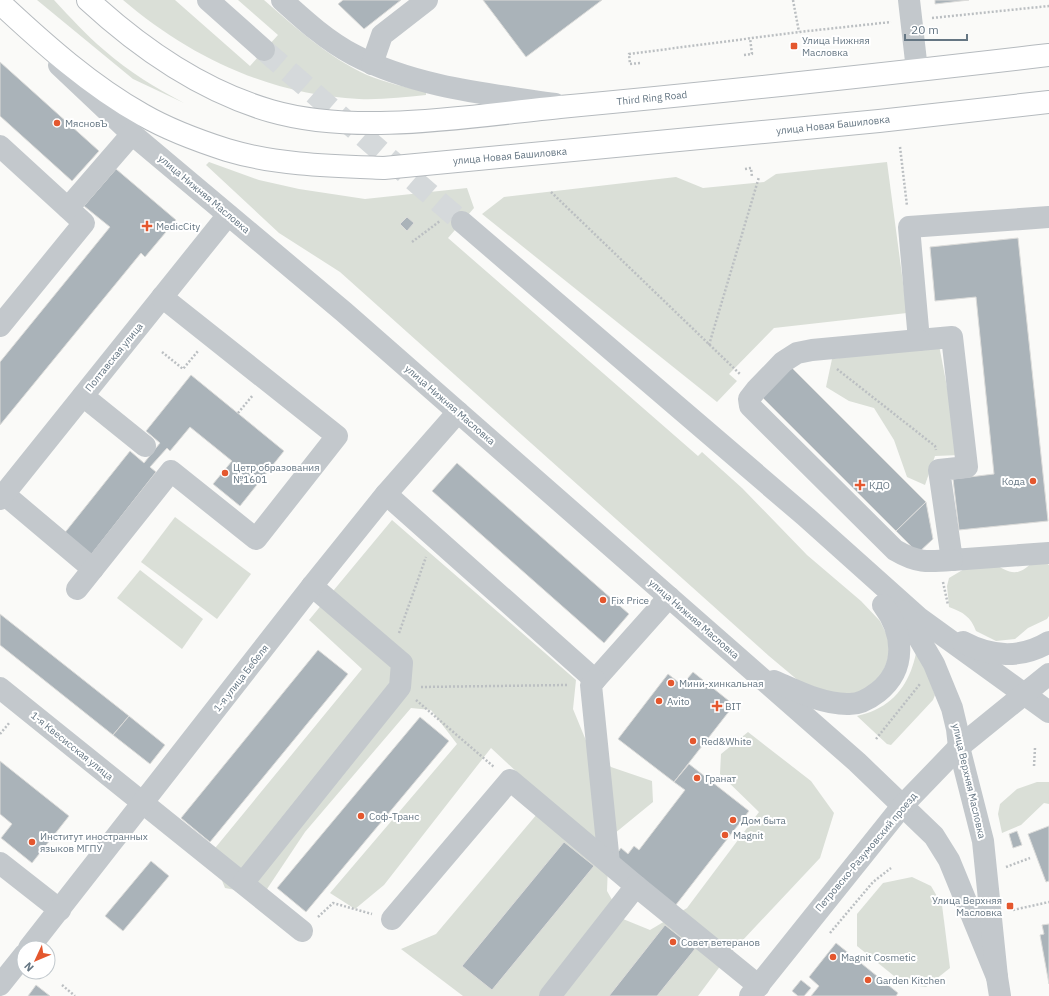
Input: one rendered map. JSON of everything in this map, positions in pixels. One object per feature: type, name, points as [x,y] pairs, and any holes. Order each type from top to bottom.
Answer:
[{"type":"main road","points":[[88,0],[120,29],[168,63],[220,91],[271,111],[326,122],[378,123],[570,106]]},
{"type":"main road","name":"улица Новая Башиловка","points":[[6,9],[92,81],[143,115],[188,136],[228,150],[272,160],[327,166],[384,168],[871,122],[1049,102]]},
{"type":"main road","points":[[917,70],[1049,55]]},
{"type":"main road","name":"Third Ring Road","points":[[570,106],[917,70]]},
{"type":"street","points":[[208,0],[264,50]]},
{"type":"street","points":[[282,0],[337,45],[372,64],[392,72],[443,85],[570,106]]},
{"type":"street","points":[[372,64],[382,35],[428,0]]},
{"type":"street","points":[[909,0],[917,70]]},
{"type":"street","name":"улица Нижняя Масловка","points":[[6,9],[67,75],[132,134],[339,308],[857,762],[903,805]]},
{"type":"street","points":[[68,208],[132,134]]},
{"type":"street","points":[[0,146],[84,223],[0,326]]},
{"type":"street","name":"Полтавская улица","points":[[2,496],[228,215]]},
{"type":"street","points":[[919,340],[909,227],[1049,217]]},
{"type":"street","points":[[462,222],[805,516],[919,618],[1049,712]]},
{"type":"street","points":[[77,589],[171,471],[256,539],[337,436],[162,297]]},
{"type":"street","points":[[952,560],[939,470],[967,467],[952,337],[812,350],[797,353],[783,362],[756,390],[750,399],[750,406],[895,550],[910,558],[926,562],[1049,553]]},
{"type":"street","points":[[83,396],[145,446]]},
{"type":"street","name":"1-я улица Бебеля","points":[[36,940],[312,586],[386,494],[458,412]]},
{"type":"street","points":[[386,494],[441,542],[593,682],[609,863]]},
{"type":"street","points":[[2,496],[93,569]]},
{"type":"street","points":[[753,671],[815,698],[832,703],[848,705],[861,702],[872,697],[884,688],[892,677],[899,661],[900,646],[897,630],[888,612],[846,554]]},
{"type":"street","points":[[243,883],[400,687],[402,663],[312,586]]},
{"type":"street","points":[[593,682],[669,597]]},
{"type":"street","name":"улица Верхняя Масловка","points":[[896,598],[925,647],[940,678],[952,708],[958,729],[959,746],[983,841],[998,986]]},
{"type":"street","points":[[919,618],[975,648],[1005,655],[1026,654],[1049,642]]},
{"type":"street","name":"Петровско-Разумовский проезд","points":[[754,991],[903,805],[959,746],[1049,674]]},
{"type":"street","name":"1-я Квесисская улица","points":[[0,688],[302,931]]},
{"type":"street","points":[[392,919],[510,780],[636,886],[754,991]]},
{"type":"street","name":"улица Верхняя Масловка","points":[[903,805],[934,836],[949,860],[998,986]]},
{"type":"street","points":[[0,862],[60,910]]},
{"type":"street","points":[[550,996],[636,886]]},
{"type":"street","points":[[0,985],[16,964]]},
{"type":"path","points":[[640,63],[630,64],[629,54],[799,32],[793,0]]},
{"type":"path","points":[[744,54],[752,54],[750,38]]},
{"type":"path","points":[[900,147],[909,227]]},
{"type":"path","points":[[745,169],[751,168],[752,177]]},
{"type":"path","points":[[709,345],[758,177]]},
{"type":"path","points":[[551,192],[756,390]]},
{"type":"path","points":[[162,352],[183,370],[211,335]]},
{"type":"path","points":[[812,350],[935,446],[939,470]]},
{"type":"path","points":[[392,655],[426,558],[441,542]]},
{"type":"path","points":[[876,739],[924,678]]},
{"type":"path","points":[[400,687],[593,682]]},
{"type":"path","points":[[400,687],[510,780]]},
{"type":"path","points":[[0,734],[7,725]]},
{"type":"path","points":[[1034,766],[1035,748]]},
{"type":"path","points":[[1004,868],[1030,858]]},
{"type":"path","points":[[828,936],[873,882],[891,868]]},
{"type":"path","points":[[1013,910],[1049,902]]},
{"type":"path","points":[[302,931],[333,903],[392,919]]},
{"type":"path","points":[[62,986],[75,996]]},
{"type":"shaded area","points":[[37,0],[54,0],[84,32],[113,58],[143,79],[184,103],[133,79]]},
{"type":"shaded area","points":[[123,0],[175,0],[250,66],[278,35],[238,0],[264,0],[313,41],[339,60],[367,75],[396,85],[426,92],[426,95],[384,99],[359,99],[326,96],[294,90],[263,81],[204,55],[176,39]]},
{"type":"shaded area","points":[[209,162],[259,180],[299,189],[365,199],[467,188],[474,208],[448,238],[698,456],[702,452],[742,488],[807,555],[861,601],[880,621],[888,637],[889,651],[887,662],[881,675],[863,692],[845,697],[800,682],[769,656],[340,272],[279,233],[206,165]]},
{"type":"shaded area","points":[[887,162],[907,313],[774,328],[729,374],[737,381],[717,402],[482,214],[504,197],[676,177],[703,188],[764,182],[776,174]]},
{"type":"shaded area","points":[[939,345],[960,455],[935,456],[925,485],[907,477],[894,440],[874,408],[849,401],[826,387],[832,359]]},
{"type":"shaded area","points":[[175,517],[251,574],[217,619],[141,562]]},
{"type":"shaded area","points":[[392,520],[576,680],[573,709],[587,743],[611,767],[652,781],[653,802],[609,838],[607,891],[623,919],[650,930],[687,908],[759,812],[720,774],[721,754],[748,732],[811,781],[834,813],[820,858],[727,957],[698,996],[463,996],[401,949],[436,934],[548,801],[491,748],[384,885],[355,909],[330,893],[457,744],[431,710],[411,708],[305,832],[263,895],[225,888],[211,853],[362,669],[309,620]]},
{"type":"shaded area","points":[[990,562],[1012,572],[1022,571],[1033,562],[1046,563],[1049,565],[1049,616],[1047,619],[1028,628],[1015,639],[996,641],[976,631],[972,622],[966,616],[949,607],[947,586],[949,578],[971,565]]},
{"type":"shaded area","points":[[140,570],[203,619],[182,649],[117,598]]},
{"type":"shaded area","points":[[916,653],[923,661],[935,695],[933,700],[891,745],[887,744],[857,716],[873,711],[891,700],[897,694],[903,687],[911,671]]},
{"type":"shaded area","points":[[1037,782],[1049,782],[1049,804],[1044,803],[1021,825],[1002,833],[998,814],[1000,804],[1017,789]]},
{"type":"shaded area","points":[[912,877],[931,886],[942,905],[950,968],[926,987],[904,984],[857,946],[857,914],[883,883]]},
{"type":"building","points":[[343,0],[401,0],[364,29],[338,4]]},
{"type":"building","points":[[483,0],[602,0],[526,57]]},
{"type":"building","points":[[935,0],[969,0],[935,4]]},
{"type":"building","points":[[0,62],[99,151],[72,181],[0,116]]},
{"type":"building","points":[[116,169],[176,220],[145,257],[141,253],[0,425],[0,362],[110,227],[84,206]]},
{"type":"building","points":[[407,217],[414,223],[407,231],[400,224]]},
{"type":"building","points":[[1018,238],[1048,521],[959,530],[953,479],[994,474],[976,297],[935,301],[930,247]]},
{"type":"building","points":[[790,366],[926,502],[896,531],[761,396]]},
{"type":"building","points":[[191,375],[284,451],[240,506],[213,484],[232,461],[190,427],[170,451],[167,448],[150,467],[156,472],[90,556],[63,535],[130,451],[144,463],[160,443],[146,431]]},
{"type":"building","points":[[457,463],[629,614],[604,643],[432,491]]},
{"type":"building","points":[[926,502],[933,539],[918,553],[896,531]]},
{"type":"building","points":[[0,614],[129,716],[113,735],[0,645]]},
{"type":"building","points":[[318,650],[348,674],[210,842],[181,818]]},
{"type":"building","points":[[693,672],[734,705],[674,782],[618,739],[668,674],[682,685]]},
{"type":"building","points":[[129,716],[165,745],[150,764],[113,735]]},
{"type":"building","points":[[420,717],[449,741],[306,912],[277,888]]},
{"type":"building","points":[[0,761],[69,816],[32,863],[1,838],[12,824],[0,814]]},
{"type":"building","points":[[689,764],[749,811],[675,906],[613,859],[621,848],[628,854],[634,846],[639,850],[685,790],[674,782]]},
{"type":"building","points":[[1049,826],[1049,881],[1046,882],[1028,834]]},
{"type":"building","points":[[1017,831],[1022,845],[1013,848],[1009,834]]},
{"type":"building","points":[[564,842],[594,866],[492,990],[462,966]]},
{"type":"building","points":[[151,861],[169,876],[123,931],[105,916]]},
{"type":"building","points":[[1049,924],[1049,984],[1040,935],[1044,934],[1042,925]]},
{"type":"building","points":[[665,925],[695,949],[657,996],[609,996]]},
{"type":"building","points":[[836,943],[898,993],[896,996],[811,996],[819,986],[809,977]]},
{"type":"building","points":[[801,980],[811,988],[804,996],[798,996],[792,991]]},
{"type":"building","points":[[36,985],[50,996],[28,996]]},
{"type":"tunnel","points":[[264,50],[462,222]]},
{"type":"place","name":"Улица Нижняя Масловка","points":[[794,46]]},
{"type":"place","name":"МясновЪ","points":[[57,123]]},
{"type":"place","name":"MedicCity","points":[[147,226]]},
{"type":"place","name":"Цетр образования №1601","points":[[225,473]]},
{"type":"place","name":"Кода","points":[[1033,481]]},
{"type":"place","name":"КДО","points":[[860,485]]},
{"type":"place","name":"Fix Price","points":[[603,600]]},
{"type":"place","name":"Мини-хинкальная","points":[[671,683]]},
{"type":"place","name":"Avito","points":[[659,701]]},
{"type":"place","name":"BIT","points":[[717,706]]},
{"type":"place","name":"Red&White","points":[[693,741]]},
{"type":"place","name":"Гранат","points":[[697,778]]},
{"type":"place","name":"Соф-Транс","points":[[361,816]]},
{"type":"place","name":"Дом быта","points":[[733,820]]},
{"type":"place","name":"Magnit","points":[[725,835]]},
{"type":"place","name":"Институт иностранных языков МГПУ","points":[[32,842]]},
{"type":"place","name":"Улица Верхняя Масловка","points":[[1010,906]]},
{"type":"place","name":"Совет ветеранов","points":[[673,942]]},
{"type":"place","name":"Magnit Cosmetic","points":[[833,957]]},
{"type":"place","name":"Garden Kitchen","points":[[868,980]]}]
